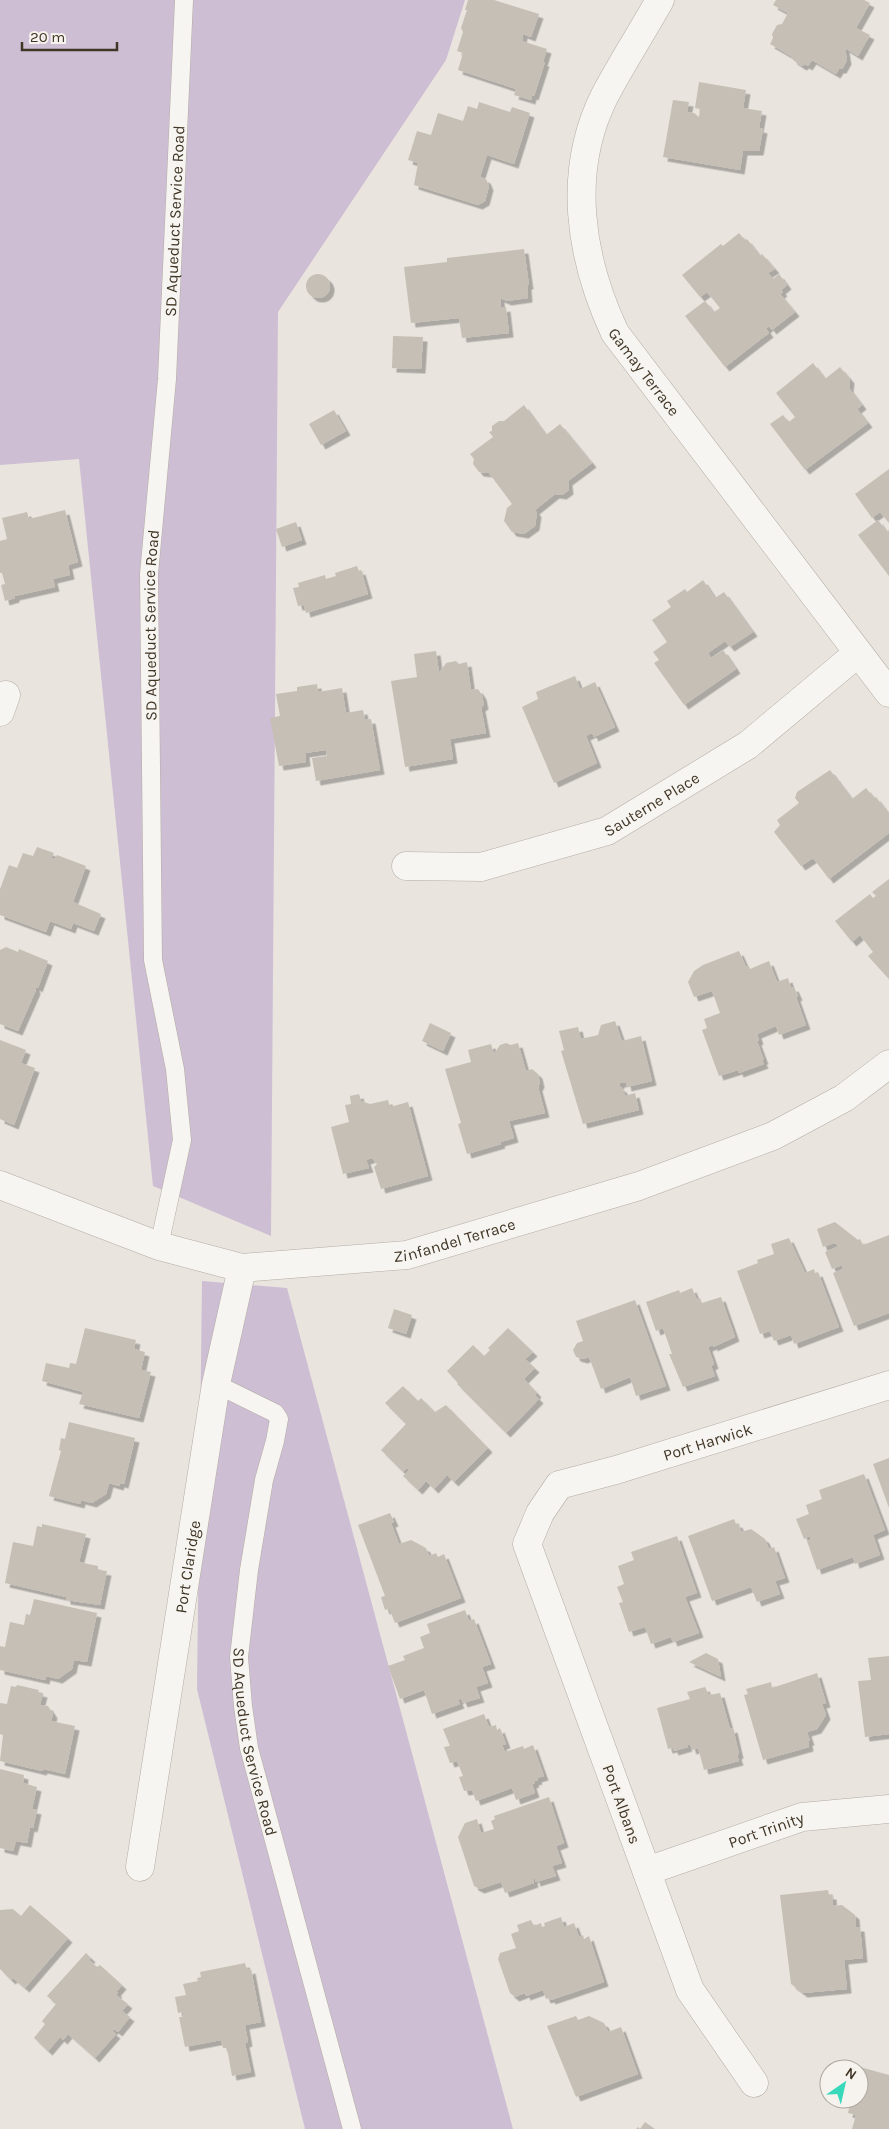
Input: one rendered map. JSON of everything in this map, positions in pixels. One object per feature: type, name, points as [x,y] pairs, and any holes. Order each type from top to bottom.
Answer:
[{"type":"street","name":"Gamay Terrace","points":[[660,0],[605,96],[590,136],[584,171],[582,205],[584,238],[601,302],[615,333],[889,693]]},
{"type":"street","name":"Sauterne Place","points":[[406,866],[481,867],[607,831],[748,744],[858,653]]},
{"type":"street","name":"Zinfandel Terrace","points":[[0,1185],[159,1246],[242,1268],[407,1255],[639,1186],[773,1136],[844,1098],[889,1064]]},
{"type":"street","name":"Port Claridge","points":[[140,1867],[216,1384],[242,1268]]},
{"type":"street","name":"Port Harwick","points":[[540,1514],[559,1485],[634,1464],[889,1385]]},
{"type":"street","name":"Port Albans","points":[[540,1514],[527,1544],[690,1990],[754,2083]]},
{"type":"street","name":"Port Trinity","points":[[647,1872],[802,1817],[889,1809]]},
{"type":"lane","name":"SD Aqueduct Service Road","points":[[159,1246],[182,1140],[175,1069],[153,960],[149,574],[167,379],[184,0]]},
{"type":"lane","name":"SD Aqueduct Service Road","points":[[216,1384],[274,1413],[279,1420],[264,1480],[248,1570],[239,1657],[243,1706],[250,1748],[352,2129]]},
{"type":"shaded area","points":[[0,0],[465,0],[446,60],[278,312],[271,1236],[153,1186],[79,459],[0,465]]},
{"type":"shaded area","points":[[202,1281],[287,1288],[513,2129],[305,2129],[197,1689]]},
{"type":"building","points":[[468,0],[494,0],[539,14],[531,37],[523,34],[522,41],[547,49],[543,62],[545,62],[531,100],[514,95],[516,89],[458,70],[463,53],[457,51],[463,32],[461,28]]},
{"type":"building","points":[[776,0],[864,0],[870,3],[856,28],[870,35],[858,56],[845,48],[847,60],[842,69],[839,69],[836,74],[812,60],[808,66],[805,64],[802,66],[793,60],[791,56],[770,44],[773,38],[772,34],[777,25],[782,24],[788,13],[773,5]]},
{"type":"building","points":[[699,82],[746,90],[743,108],[762,111],[759,128],[763,129],[759,151],[743,151],[740,170],[663,157],[673,100],[689,102],[687,112],[694,113],[699,117],[700,109],[695,108]]},
{"type":"building","points":[[479,102],[510,112],[512,107],[530,113],[514,164],[487,155],[480,177],[486,179],[489,186],[485,201],[478,205],[414,185],[418,163],[408,160],[417,131],[431,135],[438,113],[463,121],[468,106],[477,109]]},
{"type":"building","points":[[739,233],[775,269],[768,273],[773,279],[779,274],[787,285],[781,290],[783,292],[780,294],[795,312],[772,330],[769,326],[766,329],[769,333],[725,367],[685,316],[705,301],[714,312],[720,308],[707,292],[700,297],[682,275],[721,244],[723,246]]},
{"type":"building","points":[[524,249],[529,285],[527,285],[528,298],[507,301],[500,298],[501,308],[506,307],[509,333],[462,338],[459,318],[411,323],[404,267],[447,262],[447,258]]},
{"type":"building","points":[[318,274],[323,275],[329,281],[329,291],[323,297],[318,298],[313,297],[307,291],[306,286],[307,281],[313,275]]},
{"type":"building","points":[[393,336],[423,337],[421,369],[392,368]]},
{"type":"building","points":[[813,363],[825,379],[840,367],[850,379],[849,388],[862,405],[857,409],[868,423],[805,470],[770,424],[783,415],[789,422],[795,417],[776,393]]},
{"type":"building","points":[[524,405],[546,435],[560,424],[592,463],[568,481],[569,490],[562,495],[555,494],[535,510],[537,513],[535,526],[524,534],[512,532],[504,521],[507,508],[512,504],[489,473],[479,472],[473,464],[474,459],[470,454],[493,437],[489,432],[492,431],[492,426],[499,421],[504,421]]},
{"type":"building","points":[[334,410],[346,431],[321,445],[309,424]]},
{"type":"building","points":[[889,469],[889,523],[880,512],[872,518],[855,494]]},
{"type":"building","points":[[65,510],[78,562],[68,565],[70,575],[53,579],[55,587],[15,596],[15,598],[5,601],[1,585],[5,584],[2,573],[0,573],[0,541],[7,539],[2,518],[27,512],[29,519]]},
{"type":"building","points":[[878,520],[887,532],[889,530],[889,576],[858,535]]},
{"type":"building","points":[[296,522],[302,540],[282,547],[276,529]]},
{"type":"building","points":[[357,566],[359,571],[361,570],[368,594],[306,613],[304,605],[298,606],[293,588],[299,587],[298,583],[325,575],[326,579],[336,576],[335,573]]},
{"type":"building","points":[[703,580],[715,598],[724,592],[753,632],[730,647],[725,641],[708,653],[711,658],[723,650],[736,669],[684,705],[654,663],[659,660],[653,652],[667,642],[652,620],[671,607],[667,601],[685,589],[687,592]]},
{"type":"building","points":[[436,651],[439,673],[446,663],[456,661],[459,664],[467,662],[471,690],[478,689],[482,695],[484,705],[481,707],[486,733],[450,739],[453,759],[405,767],[391,681],[417,677],[414,654]]},
{"type":"building","points":[[575,676],[580,689],[595,682],[615,727],[594,737],[592,733],[586,736],[597,763],[554,783],[522,707],[538,699],[536,692]]},
{"type":"building","points":[[317,684],[318,692],[342,688],[346,713],[363,710],[365,720],[371,719],[380,770],[316,781],[312,758],[327,756],[326,750],[305,753],[306,762],[279,766],[270,718],[280,716],[276,694],[297,691],[297,687]]},
{"type":"building","points":[[830,770],[852,799],[866,788],[874,798],[876,797],[889,814],[889,833],[829,879],[813,858],[801,866],[774,832],[780,825],[777,820],[799,803],[795,798],[797,792]]},
{"type":"building","points":[[37,847],[54,853],[51,858],[55,859],[57,855],[86,866],[73,902],[101,914],[94,931],[73,923],[71,929],[50,921],[46,932],[0,915],[0,889],[9,865],[17,868],[23,853],[33,856]]},
{"type":"building","points":[[889,879],[889,979],[868,956],[873,952],[860,935],[852,942],[835,921],[870,894],[873,898],[876,896],[872,892]]},
{"type":"building","points":[[6,947],[18,952],[19,949],[48,961],[38,988],[35,986],[36,990],[18,1031],[0,1024],[0,950]]},
{"type":"building","points":[[739,951],[746,967],[749,966],[750,969],[769,961],[777,982],[788,978],[791,988],[794,987],[798,996],[796,997],[806,1025],[779,1035],[776,1026],[757,1034],[759,1040],[757,1041],[764,1064],[739,1073],[738,1070],[719,1076],[702,1030],[707,1028],[704,1019],[720,1013],[712,991],[694,997],[688,982],[694,971],[703,965]]},
{"type":"building","points":[[615,1021],[622,1041],[641,1036],[652,1081],[627,1087],[626,1082],[620,1083],[619,1086],[623,1089],[625,1096],[635,1093],[639,1110],[583,1124],[561,1051],[564,1050],[559,1031],[578,1027],[581,1039],[598,1035],[601,1025]]},
{"type":"building","points":[[430,1023],[451,1033],[443,1051],[422,1041]]},
{"type":"building","points":[[0,1040],[26,1050],[21,1063],[35,1068],[14,1125],[0,1119]]},
{"type":"building","points":[[506,1043],[511,1045],[518,1043],[526,1071],[532,1069],[538,1074],[540,1083],[538,1087],[545,1113],[509,1121],[514,1138],[467,1154],[458,1124],[461,1123],[445,1069],[471,1062],[468,1050],[491,1044],[494,1054],[500,1045]]},
{"type":"building","points":[[359,1094],[361,1101],[370,1104],[388,1100],[390,1107],[408,1102],[428,1176],[381,1189],[374,1167],[377,1164],[372,1158],[366,1160],[369,1168],[343,1174],[331,1127],[349,1122],[345,1105],[351,1104],[350,1096]]},
{"type":"building","points":[[835,1222],[858,1240],[860,1239],[863,1245],[889,1235],[889,1313],[854,1326],[833,1273],[843,1269],[842,1265],[832,1269],[825,1252],[839,1246],[834,1243],[823,1247],[817,1229]]},
{"type":"building","points":[[789,1238],[805,1273],[814,1269],[815,1273],[818,1272],[839,1327],[794,1344],[791,1335],[774,1341],[770,1331],[760,1334],[737,1271],[758,1263],[757,1260],[774,1254],[771,1244]]},
{"type":"building","points":[[692,1288],[697,1300],[700,1298],[702,1303],[721,1297],[735,1337],[713,1347],[713,1345],[708,1347],[714,1364],[711,1366],[715,1376],[683,1387],[669,1354],[672,1354],[663,1328],[656,1331],[646,1302],[679,1290],[680,1293]]},
{"type":"building","points":[[635,1300],[666,1386],[636,1396],[630,1377],[601,1389],[589,1357],[583,1359],[576,1357],[573,1350],[577,1343],[583,1341],[576,1321]]},
{"type":"building","points":[[394,1309],[412,1315],[406,1334],[388,1328]]},
{"type":"building","points":[[85,1328],[136,1340],[134,1349],[145,1352],[141,1370],[151,1372],[139,1418],[79,1404],[83,1392],[42,1381],[46,1363],[69,1368],[70,1363],[76,1364]]},
{"type":"building","points":[[508,1328],[533,1352],[525,1359],[535,1368],[524,1379],[537,1393],[535,1395],[539,1399],[506,1433],[457,1384],[447,1371],[473,1345],[484,1356],[490,1350],[488,1348]]},
{"type":"building","points":[[403,1386],[418,1401],[421,1398],[435,1412],[446,1405],[488,1448],[454,1482],[447,1475],[434,1489],[426,1481],[418,1490],[403,1476],[409,1470],[407,1468],[403,1472],[381,1450],[406,1424],[385,1403]]},
{"type":"building","points":[[69,1422],[135,1438],[124,1484],[120,1483],[119,1486],[109,1483],[106,1494],[92,1503],[81,1500],[80,1504],[49,1496],[61,1451],[59,1450],[61,1438],[65,1439]]},
{"type":"building","points":[[889,1458],[889,1508],[873,1464]]},
{"type":"building","points":[[864,1474],[885,1530],[873,1535],[880,1555],[855,1564],[853,1557],[817,1570],[807,1541],[811,1539],[810,1536],[804,1539],[796,1519],[809,1514],[806,1505],[822,1499],[819,1490]]},
{"type":"building","points":[[390,1513],[394,1522],[391,1523],[399,1544],[411,1540],[426,1548],[429,1556],[436,1553],[438,1557],[444,1554],[461,1598],[395,1623],[389,1608],[385,1610],[381,1597],[385,1596],[358,1525]]},
{"type":"building","points":[[734,1519],[736,1524],[738,1523],[741,1532],[751,1529],[765,1539],[769,1549],[774,1547],[785,1578],[775,1581],[780,1594],[757,1602],[751,1587],[712,1601],[688,1536]]},
{"type":"building","points":[[42,1524],[86,1534],[79,1562],[98,1566],[98,1570],[107,1571],[100,1605],[66,1600],[66,1597],[5,1583],[13,1542],[33,1546],[37,1526],[42,1527]]},
{"type":"building","points":[[677,1536],[697,1593],[685,1597],[699,1633],[673,1642],[671,1637],[651,1644],[645,1627],[629,1632],[619,1603],[623,1602],[617,1587],[624,1584],[618,1566],[634,1560],[631,1552]]},
{"type":"building","points":[[34,1599],[97,1613],[87,1662],[74,1660],[72,1669],[58,1679],[46,1676],[45,1680],[0,1670],[0,1646],[5,1647],[10,1622],[24,1625],[26,1614],[30,1615]]},
{"type":"building","points":[[465,1610],[469,1621],[474,1619],[491,1664],[482,1667],[488,1683],[476,1687],[480,1698],[463,1703],[461,1698],[458,1700],[460,1704],[432,1714],[424,1690],[400,1699],[388,1666],[405,1660],[403,1656],[424,1648],[420,1637],[430,1633],[427,1624]]},
{"type":"building","points":[[706,1653],[718,1659],[721,1677],[689,1662]]},
{"type":"building","points":[[889,1656],[889,1734],[865,1737],[858,1681],[871,1680],[868,1658]]},
{"type":"building","points":[[817,1673],[826,1703],[822,1704],[826,1715],[817,1729],[807,1732],[810,1741],[808,1741],[809,1747],[763,1760],[744,1695],[748,1694],[746,1689],[771,1682],[772,1688]]},
{"type":"building","points":[[17,1685],[39,1690],[38,1692],[43,1693],[40,1705],[48,1706],[53,1714],[51,1721],[75,1726],[65,1774],[43,1769],[42,1771],[0,1761],[3,1735],[0,1734],[0,1703],[7,1704],[11,1686],[16,1687]]},
{"type":"building","points":[[705,1687],[709,1695],[720,1693],[730,1729],[733,1728],[739,1761],[704,1770],[698,1748],[692,1750],[690,1744],[687,1745],[688,1747],[674,1751],[673,1748],[668,1749],[657,1708],[690,1699],[687,1692]]},
{"type":"building","points":[[484,1714],[489,1727],[496,1725],[497,1730],[500,1728],[506,1744],[502,1745],[505,1752],[523,1746],[524,1749],[533,1745],[544,1776],[537,1778],[538,1780],[532,1784],[535,1793],[516,1800],[512,1788],[476,1801],[472,1790],[464,1791],[459,1777],[463,1776],[457,1761],[450,1763],[444,1747],[450,1746],[443,1729]]},
{"type":"building","points":[[0,1769],[24,1775],[23,1783],[37,1787],[32,1809],[37,1810],[33,1828],[30,1827],[27,1843],[16,1841],[13,1851],[0,1848]]},
{"type":"building","points":[[549,1797],[564,1843],[556,1846],[562,1863],[552,1866],[556,1876],[536,1882],[535,1878],[533,1879],[534,1883],[505,1893],[501,1882],[480,1889],[474,1886],[458,1837],[465,1823],[477,1819],[481,1833],[494,1829],[491,1821],[495,1819],[494,1816]]},
{"type":"building","points":[[828,1890],[829,1895],[832,1895],[833,1906],[842,1905],[855,1915],[856,1927],[860,1927],[863,1958],[844,1960],[847,1989],[803,1993],[791,1984],[780,1895]]},
{"type":"building","points":[[30,1905],[68,1938],[25,1988],[13,1978],[11,1980],[0,1969],[0,1910],[13,1909],[21,1916]]},
{"type":"building","points":[[561,1917],[564,1927],[574,1923],[579,1937],[583,1935],[584,1939],[589,1936],[604,1982],[551,2000],[550,1998],[546,1999],[543,1990],[526,1996],[525,1993],[515,1997],[510,1993],[498,1959],[500,1953],[516,1948],[511,1934],[519,1931],[517,1925],[531,1920],[534,1926],[541,1923],[542,1927],[545,1926],[544,1923]]},
{"type":"building","points":[[86,1953],[91,1958],[89,1960],[97,1967],[100,1965],[122,1985],[116,1992],[118,1993],[116,1995],[128,2004],[122,2011],[130,2017],[118,2032],[114,2029],[112,2031],[116,2034],[95,2058],[68,2034],[63,2040],[60,2037],[48,2051],[34,2038],[45,2024],[42,2021],[56,2004],[47,1996]]},
{"type":"building","points":[[245,1963],[247,1970],[251,1969],[261,2022],[245,2025],[248,2042],[245,2043],[251,2072],[232,2076],[227,2048],[223,2048],[221,2040],[185,2047],[179,2017],[184,2017],[183,2012],[178,2013],[175,1997],[186,1995],[183,1984],[198,1981],[197,1978],[201,1977],[200,1972]]},
{"type":"building","points":[[576,2016],[578,2020],[589,2016],[604,2023],[608,2032],[621,2027],[638,2074],[576,2097],[547,2026]]},
{"type":"building","points":[[869,2069],[889,2075],[889,2129],[852,2129],[856,2115],[848,2113],[849,2109],[869,2109]]},
{"type":"building","points":[[645,2122],[655,2129],[640,2129]]}]
